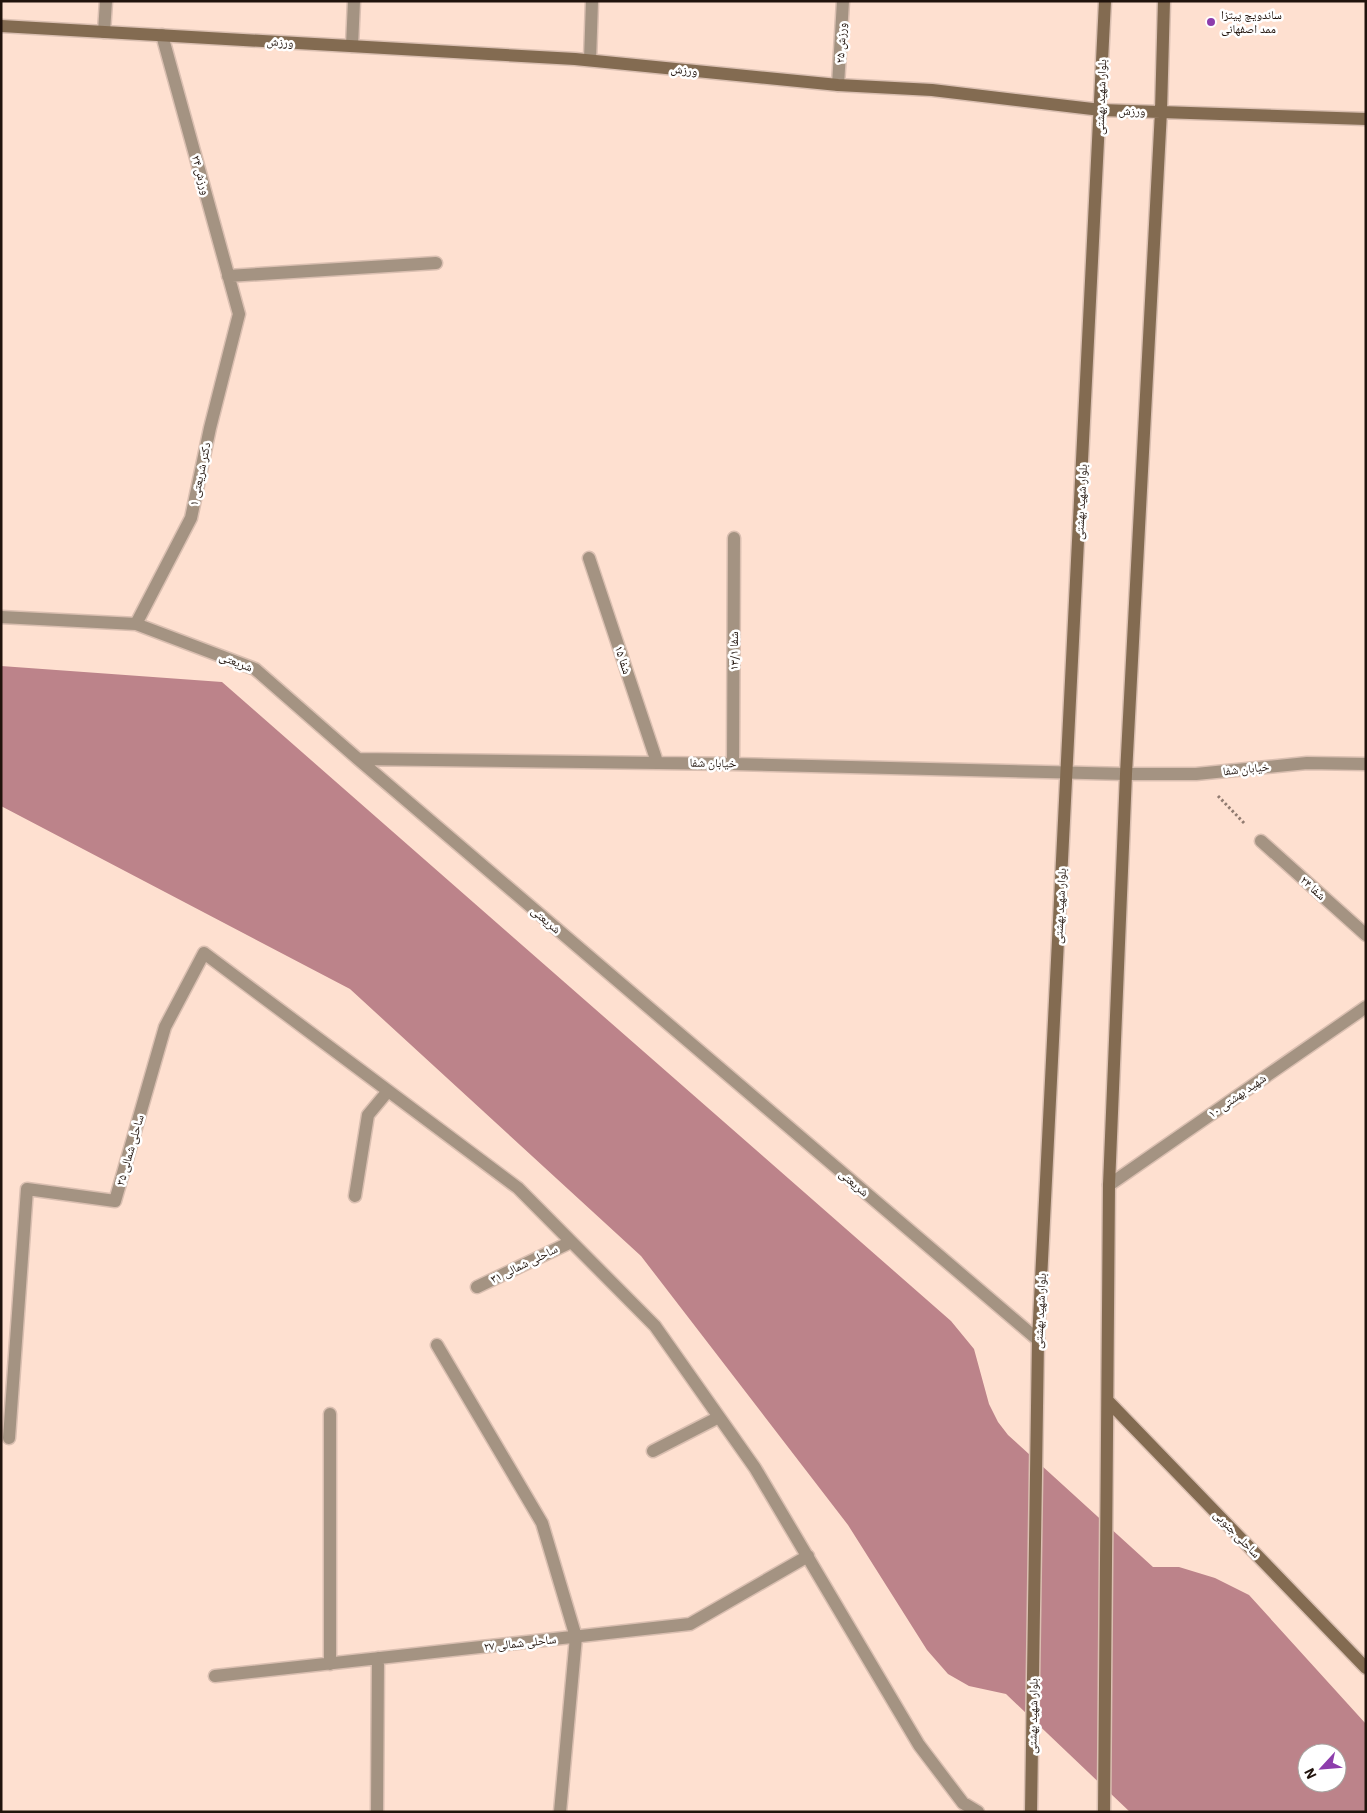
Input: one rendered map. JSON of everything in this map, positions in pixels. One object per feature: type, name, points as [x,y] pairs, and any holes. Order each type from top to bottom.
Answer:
[{"type":"main road","name":"بلوار شهید بهشتی","points":[[1031,1812],[1038,1340],[1105,1]]},
{"type":"main road","points":[[1104,1812],[1109,1185],[1126,774],[1161,111],[1164,1]]},
{"type":"main road","name":"ورزش","points":[[1,26],[590,60],[838,85],[932,90],[1100,110],[1366,119]]},
{"type":"main road","name":"ساحلی جنوبی","points":[[1108,1401],[1366,1668]]},
{"type":"street","points":[[104,32],[106,1]]},
{"type":"street","points":[[352,46],[354,1]]},
{"type":"street","points":[[590,60],[592,1]]},
{"type":"street","name":"ورزش ۲۵","points":[[838,85],[843,1]]},
{"type":"street","name":"ورزش ۲۴","points":[[162,35],[239,314]]},
{"type":"street","points":[[228,276],[436,263]]},
{"type":"street","name":"دکتر شریعتی ۱","points":[[136,624],[190,518],[210,428],[239,314]]},
{"type":"street","name":"شفا ۱۳/۱","points":[[733,764],[734,538]]},
{"type":"street","name":"شفا ۱۵","points":[[589,558],[657,762]]},
{"type":"street","name":"شریعتی","points":[[1,617],[136,624],[256,669],[358,759],[1038,1340]]},
{"type":"street","name":"خیابان شفا","points":[[358,759],[657,762],[1126,774],[1196,774],[1307,763],[1366,764]]},
{"type":"street","name":"شفا ۲۴","points":[[1261,841],[1366,935]]},
{"type":"street","name":"ساحلی شمالی ۳۵","points":[[9,1438],[27,1189],[115,1201],[165,1027],[204,952],[388,1090]]},
{"type":"street","name":"شهید بهشتی ۱۰","points":[[1109,1185],[1366,1007]]},
{"type":"street","points":[[354,1196],[368,1115],[388,1090],[518,1188],[655,1326],[755,1468],[920,1745],[962,1803],[978,1812]]},
{"type":"street","name":"ساحلی شمالی ۳۱","points":[[477,1287],[571,1242]]},
{"type":"street","points":[[437,1346],[542,1523],[576,1637],[560,1812]]},
{"type":"street","points":[[330,1414],[330,1664]]},
{"type":"street","points":[[654,1451],[719,1417]]},
{"type":"street","name":"ساحلی شمالی ۲۷","points":[[215,1676],[690,1624],[808,1556]]},
{"type":"street","points":[[377,1812],[378,1658]]},
{"type":"path","points":[[1196,774],[1261,841]]},
{"type":"shaded area","points":[[1,666],[222,682],[951,1321],[974,1349],[989,1404],[998,1422],[1008,1435],[1153,1567],[1179,1567],[1215,1578],[1249,1595],[1366,1724],[1366,1812],[1130,1812],[1006,1694],[969,1686],[948,1674],[927,1650],[848,1525],[641,1256],[350,989],[1,806]]},
{"type":"place","name":"ساندویچ پیتزا ممد اصفهانی","points":[[1211,22]]}]
